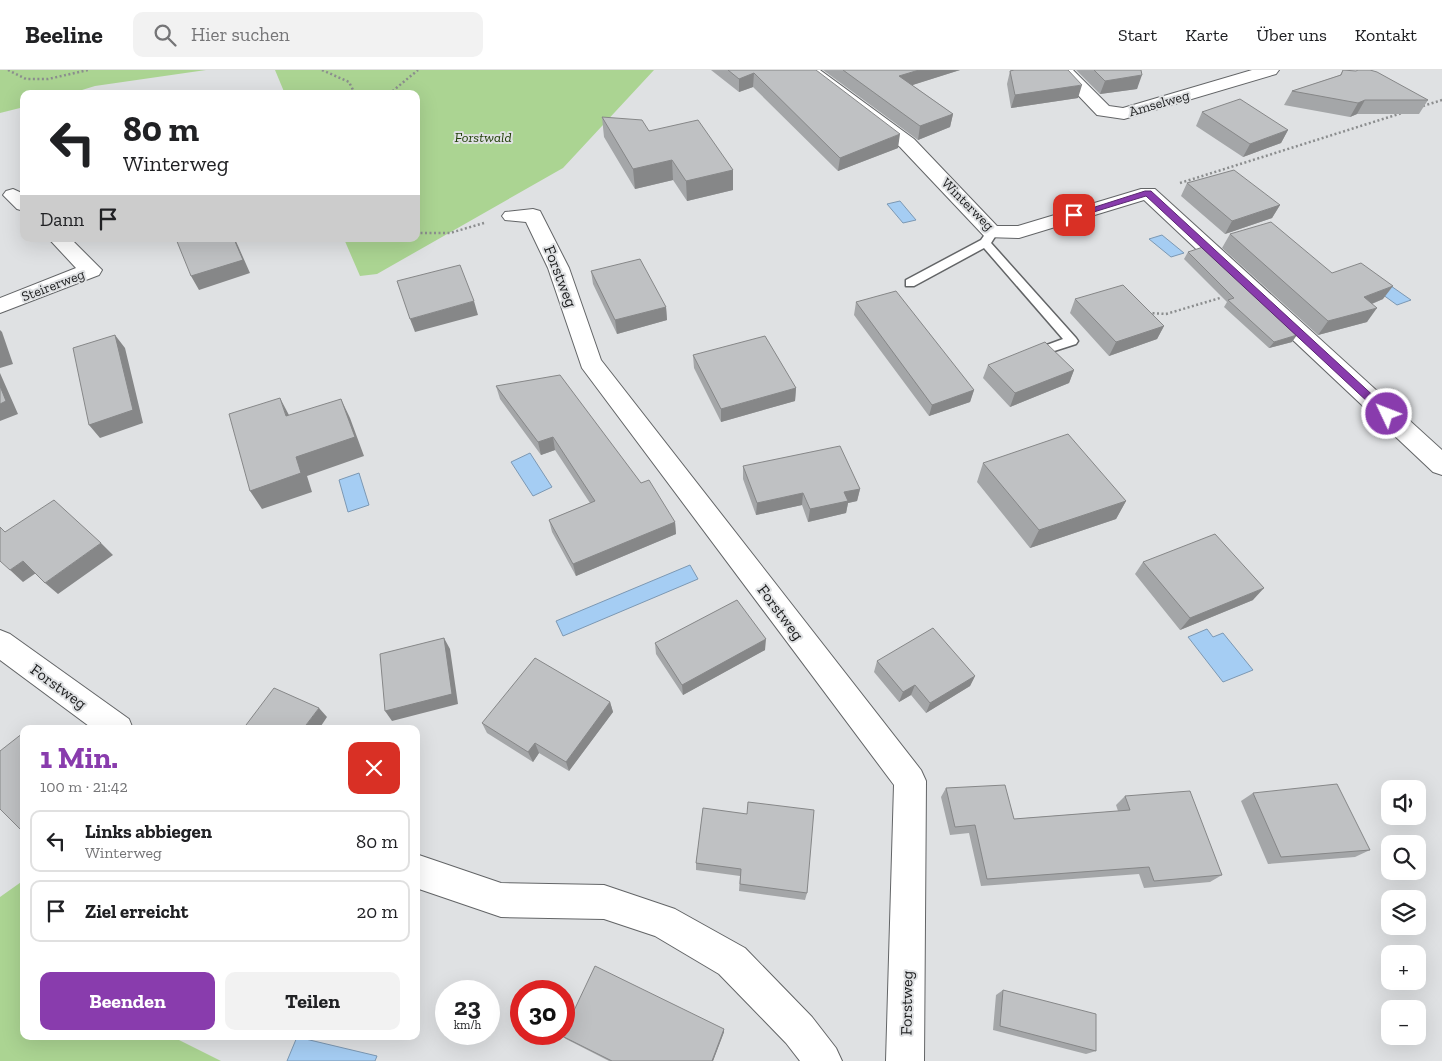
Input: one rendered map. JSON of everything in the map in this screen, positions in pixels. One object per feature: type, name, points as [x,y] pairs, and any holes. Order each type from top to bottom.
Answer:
[{"type":"street","name":"Winterweg","points":[[809,70],[907,143],[988,238],[1019,232],[1148,193]]},
{"type":"street","name":"Amselweg","points":[[1063,70],[1103,111],[1124,114],[1270,70]]},
{"type":"street","points":[[1148,193],[1442,465]]},
{"type":"street","name":"Forstweg","points":[[512,216],[533,215],[546,236],[570,296],[590,362],[910,781],[905,1061]]},
{"type":"street","name":"Steirerweg","points":[[0,306],[92,270],[62,242]]},
{"type":"street","name":"Forstweg","points":[[0,643],[113,725]]},
{"type":"street","points":[[420,872],[501,900],[604,902],[663,921],[732,961],[799,1030],[823,1061]]},
{"type":"lane","points":[[910,283],[988,238],[1072,341],[1048,349]]},
{"type":"path","points":[[8,70],[26,79],[48,78],[88,70]]},
{"type":"path","points":[[322,70],[349,82],[353,90]]},
{"type":"path","points":[[394,90],[418,70]]},
{"type":"path","points":[[1414,109],[1442,100]]},
{"type":"path","points":[[1148,193],[1405,112]]},
{"type":"path","points":[[420,234],[428,236],[450,232],[477,226],[498,215],[512,216]]},
{"type":"path","points":[[1142,313],[1166,314],[1252,289]]},
{"type":"green space","points":[[0,70],[206,70],[95,86],[82,90],[20,90],[20,108],[0,113]]},
{"type":"green space","name":"Forstwald","points":[[275,70],[654,70],[563,168],[377,274],[360,276],[345,242],[420,242],[420,90],[283,90]]},
{"type":"green space","points":[[20,883],[20,1040],[179,1040],[221,1061],[0,1061],[0,897]]},
{"type":"water","points":[[900,201],[916,220],[903,223],[887,204]]},
{"type":"water","points":[[1162,235],[1184,253],[1171,257],[1149,239]]},
{"type":"water","points":[[1381,279],[1411,300],[1397,305],[1368,284]]},
{"type":"water","points":[[530,453],[552,487],[533,496],[511,462]]},
{"type":"water","points":[[359,473],[369,505],[348,512],[339,480]]},
{"type":"water","points":[[690,565],[698,579],[563,636],[556,621]]},
{"type":"water","points":[[1207,629],[1213,637],[1223,633],[1253,670],[1223,682],[1188,637]]},
{"type":"water","points":[[296,1040],[310,1040],[377,1056],[375,1061],[287,1061]]},
{"type":"building","points":[[728,70],[816,70],[900,134],[840,158],[754,73],[739,79]]},
{"type":"building","points":[[843,70],[919,70],[899,76],[953,114],[920,126]]},
{"type":"building","points":[[1068,70],[1082,85],[1015,95],[1010,71]]},
{"type":"building","points":[[1094,70],[1141,70],[1142,75],[1105,81]]},
{"type":"building","points":[[1343,70],[1370,70],[1377,72],[1428,100],[1365,100],[1358,103],[1292,91],[1341,75]]},
{"type":"building","points":[[1240,99],[1288,130],[1250,144],[1202,112]]},
{"type":"building","points":[[602,117],[642,120],[649,131],[698,120],[733,170],[686,181],[672,160],[633,169]]},
{"type":"building","points":[[1234,170],[1280,205],[1232,221],[1187,183]]},
{"type":"building","points":[[1271,222],[1332,273],[1361,263],[1393,286],[1364,297],[1377,308],[1328,321],[1230,234]]},
{"type":"building","points":[[177,242],[235,242],[243,260],[191,276]]},
{"type":"building","points":[[1203,247],[1297,335],[1274,342],[1228,300],[1234,298],[1188,252]]},
{"type":"building","points":[[640,259],[666,307],[615,320],[591,271]]},
{"type":"building","points":[[460,265],[474,301],[410,319],[397,281]]},
{"type":"building","points":[[1123,285],[1164,326],[1116,342],[1075,299]]},
{"type":"building","points":[[896,291],[974,390],[932,405],[856,302]]},
{"type":"building","points":[[115,335],[133,410],[89,425],[73,348]]},
{"type":"building","points":[[765,336],[796,388],[721,409],[693,355]]},
{"type":"building","points":[[1045,342],[1074,370],[1015,393],[988,365]]},
{"type":"building","points":[[560,375],[641,483],[649,480],[675,522],[573,564],[549,520],[595,501],[553,437],[538,442],[496,386]]},
{"type":"building","points":[[0,386],[6,401],[0,404]]},
{"type":"building","points":[[280,398],[286,416],[341,399],[355,437],[296,457],[301,473],[250,491],[229,414]]},
{"type":"building","points":[[1068,434],[1126,501],[1039,530],[983,463]]},
{"type":"building","points":[[840,446],[860,489],[844,492],[848,501],[810,509],[803,493],[757,503],[743,466]]},
{"type":"building","points":[[54,500],[101,543],[45,583],[23,561],[10,570],[0,561],[0,527],[5,532]]},
{"type":"building","points":[[1215,534],[1264,588],[1190,618],[1143,562]]},
{"type":"building","points":[[737,600],[766,639],[682,685],[655,643]]},
{"type":"building","points":[[933,628],[975,676],[930,703],[915,685],[903,692],[877,661]]},
{"type":"building","points":[[444,638],[452,694],[385,711],[380,654]]},
{"type":"building","points":[[535,658],[610,702],[566,762],[535,743],[528,752],[482,723]]},
{"type":"building","points":[[274,688],[319,708],[306,725],[246,725]]},
{"type":"building","points":[[20,735],[20,829],[0,809],[0,751]]},
{"type":"building","points":[[1337,784],[1370,850],[1281,857],[1253,793]]},
{"type":"building","points":[[1005,785],[1014,819],[1130,810],[1125,796],[1190,791],[1222,875],[1154,881],[1149,867],[987,879],[975,825],[955,827],[946,788]]},
{"type":"building","points":[[748,802],[814,810],[807,893],[740,884],[741,869],[696,863],[703,808],[747,814]]},
{"type":"building","points":[[595,966],[724,1029],[712,1061],[612,1061],[575,1042],[575,1008]]},
{"type":"building","points":[[1003,990],[1096,1014],[1096,1051],[1000,1026]]},
{"type":"route","points":[[1074,215],[1148,193],[1387,414]]}]
